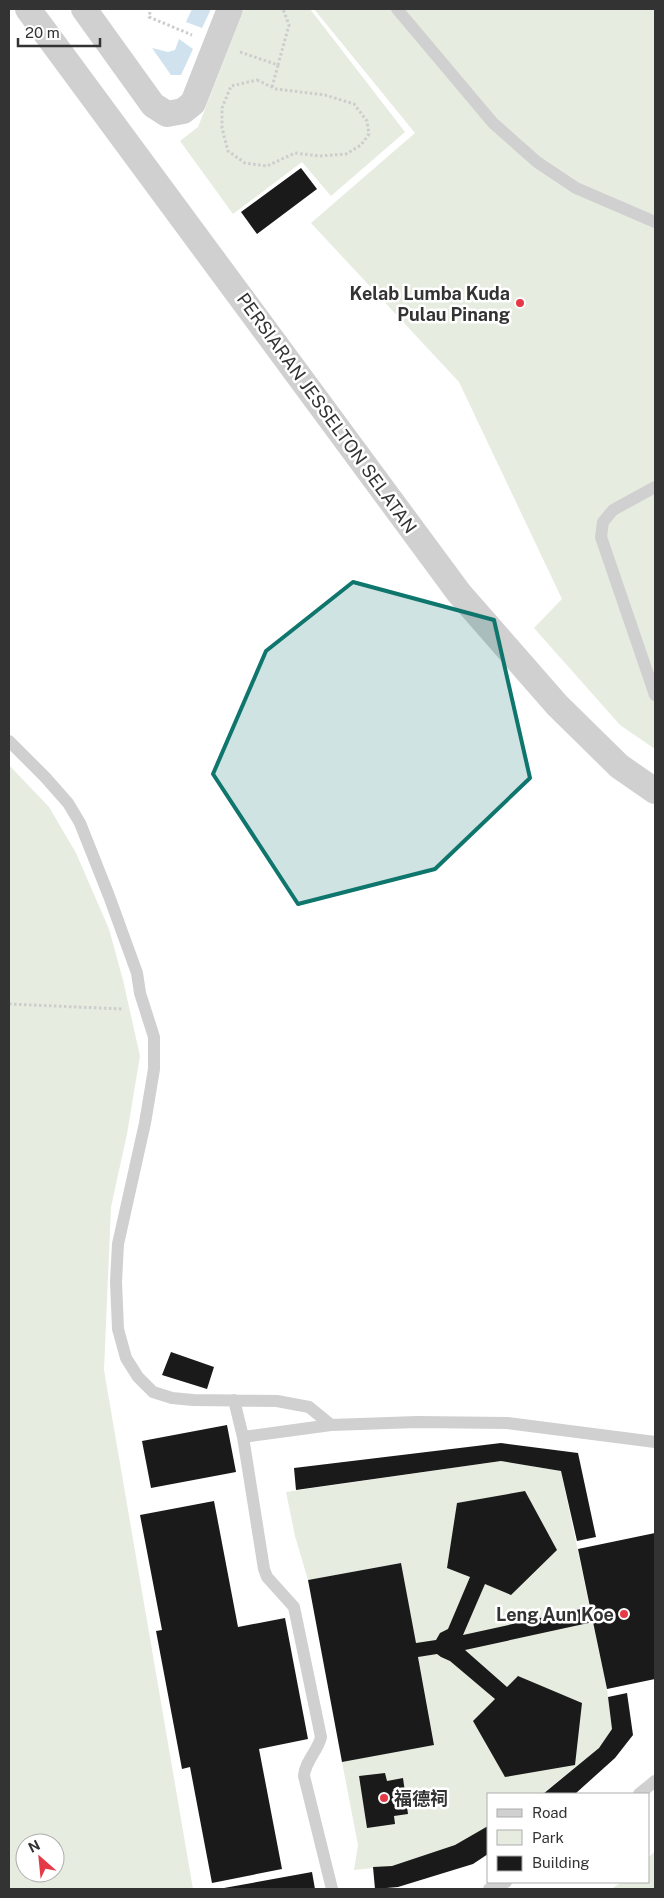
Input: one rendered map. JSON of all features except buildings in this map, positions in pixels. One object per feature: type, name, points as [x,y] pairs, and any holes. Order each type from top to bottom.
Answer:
[{"type":"street","name":"PERSIARAN JESSELTON SELATAN","points":[[28,9],[459,593],[557,705],[619,766],[655,791]]},
{"type":"street","points":[[84,9],[153,105],[167,114],[183,112],[193,103],[230,9]]},
{"type":"lane","points":[[397,9],[493,123],[537,162],[576,188],[655,222]]},
{"type":"lane","points":[[655,488],[613,510],[604,522],[601,536],[655,695]]},
{"type":"lane","points":[[9,741],[62,796],[80,823],[137,973],[145,1009],[154,1037],[154,1069],[145,1122],[118,1244],[116,1282],[118,1329],[126,1358],[138,1377],[154,1392],[172,1398],[276,1401],[309,1407],[331,1425]]},
{"type":"lane","points":[[234,1400],[243,1437],[264,1569],[267,1577],[294,1607],[321,1737],[320,1744],[304,1768],[304,1776],[332,1889]]},
{"type":"lane","points":[[243,1437],[331,1425],[417,1422],[507,1423],[655,1442]]},
{"type":"lane","points":[[640,1793],[655,1781]]},
{"type":"lane","points":[[489,1889],[504,1883]]},
{"type":"path","points":[[272,87],[278,65]]},
{"type":"path","points":[[257,80],[272,87],[325,95],[354,104],[367,121],[369,134],[361,145],[346,154],[319,156],[295,153],[267,166],[245,163],[228,151],[222,128],[222,108],[231,86],[257,80]]},
{"type":"path","points":[[9,1004],[145,1009]]},
{"type":"highlighted area","points":[[353,582],[494,620],[530,778],[435,869],[298,904],[213,774],[266,651]]},
{"type":"green space","points":[[244,9],[310,9],[405,132],[331,196],[302,162],[233,214],[180,141],[198,127]]},
{"type":"green space","name":"Kelab Lumba Kuda Pulau Pinang","points":[[314,9],[655,9],[655,749],[620,725],[534,628],[562,599],[459,382],[311,223],[415,133]]},
{"type":"green space","points":[[9,765],[49,807],[76,853],[109,929],[123,980],[140,1056],[127,1134],[111,1207],[104,1370],[193,1889],[9,1889]]},
{"type":"green space","points":[[501,1461],[561,1471],[607,1689],[612,1729],[599,1748],[543,1793],[487,1793],[487,1827],[455,1845],[392,1866],[354,1870],[358,1845],[342,1762],[434,1744],[401,1563],[308,1580],[295,1536],[286,1492]]},
{"type":"green space","points":[[655,1851],[655,1889],[611,1889],[620,1883],[649,1883],[649,1857]]},
{"type":"water","points":[[192,9],[211,9],[202,28],[186,22]]},
{"type":"water","points":[[179,39],[193,49],[181,75],[171,75],[152,48],[168,52],[175,50]]},
{"type":"place","name":"Kelab Lumba Kuda Pulau Pinang","points":[[520,303]]},
{"type":"place","name":"Leng Aun Koe","points":[[624,1614]]},
{"type":"place","name":"福德祠","points":[[384,1798]]}]
